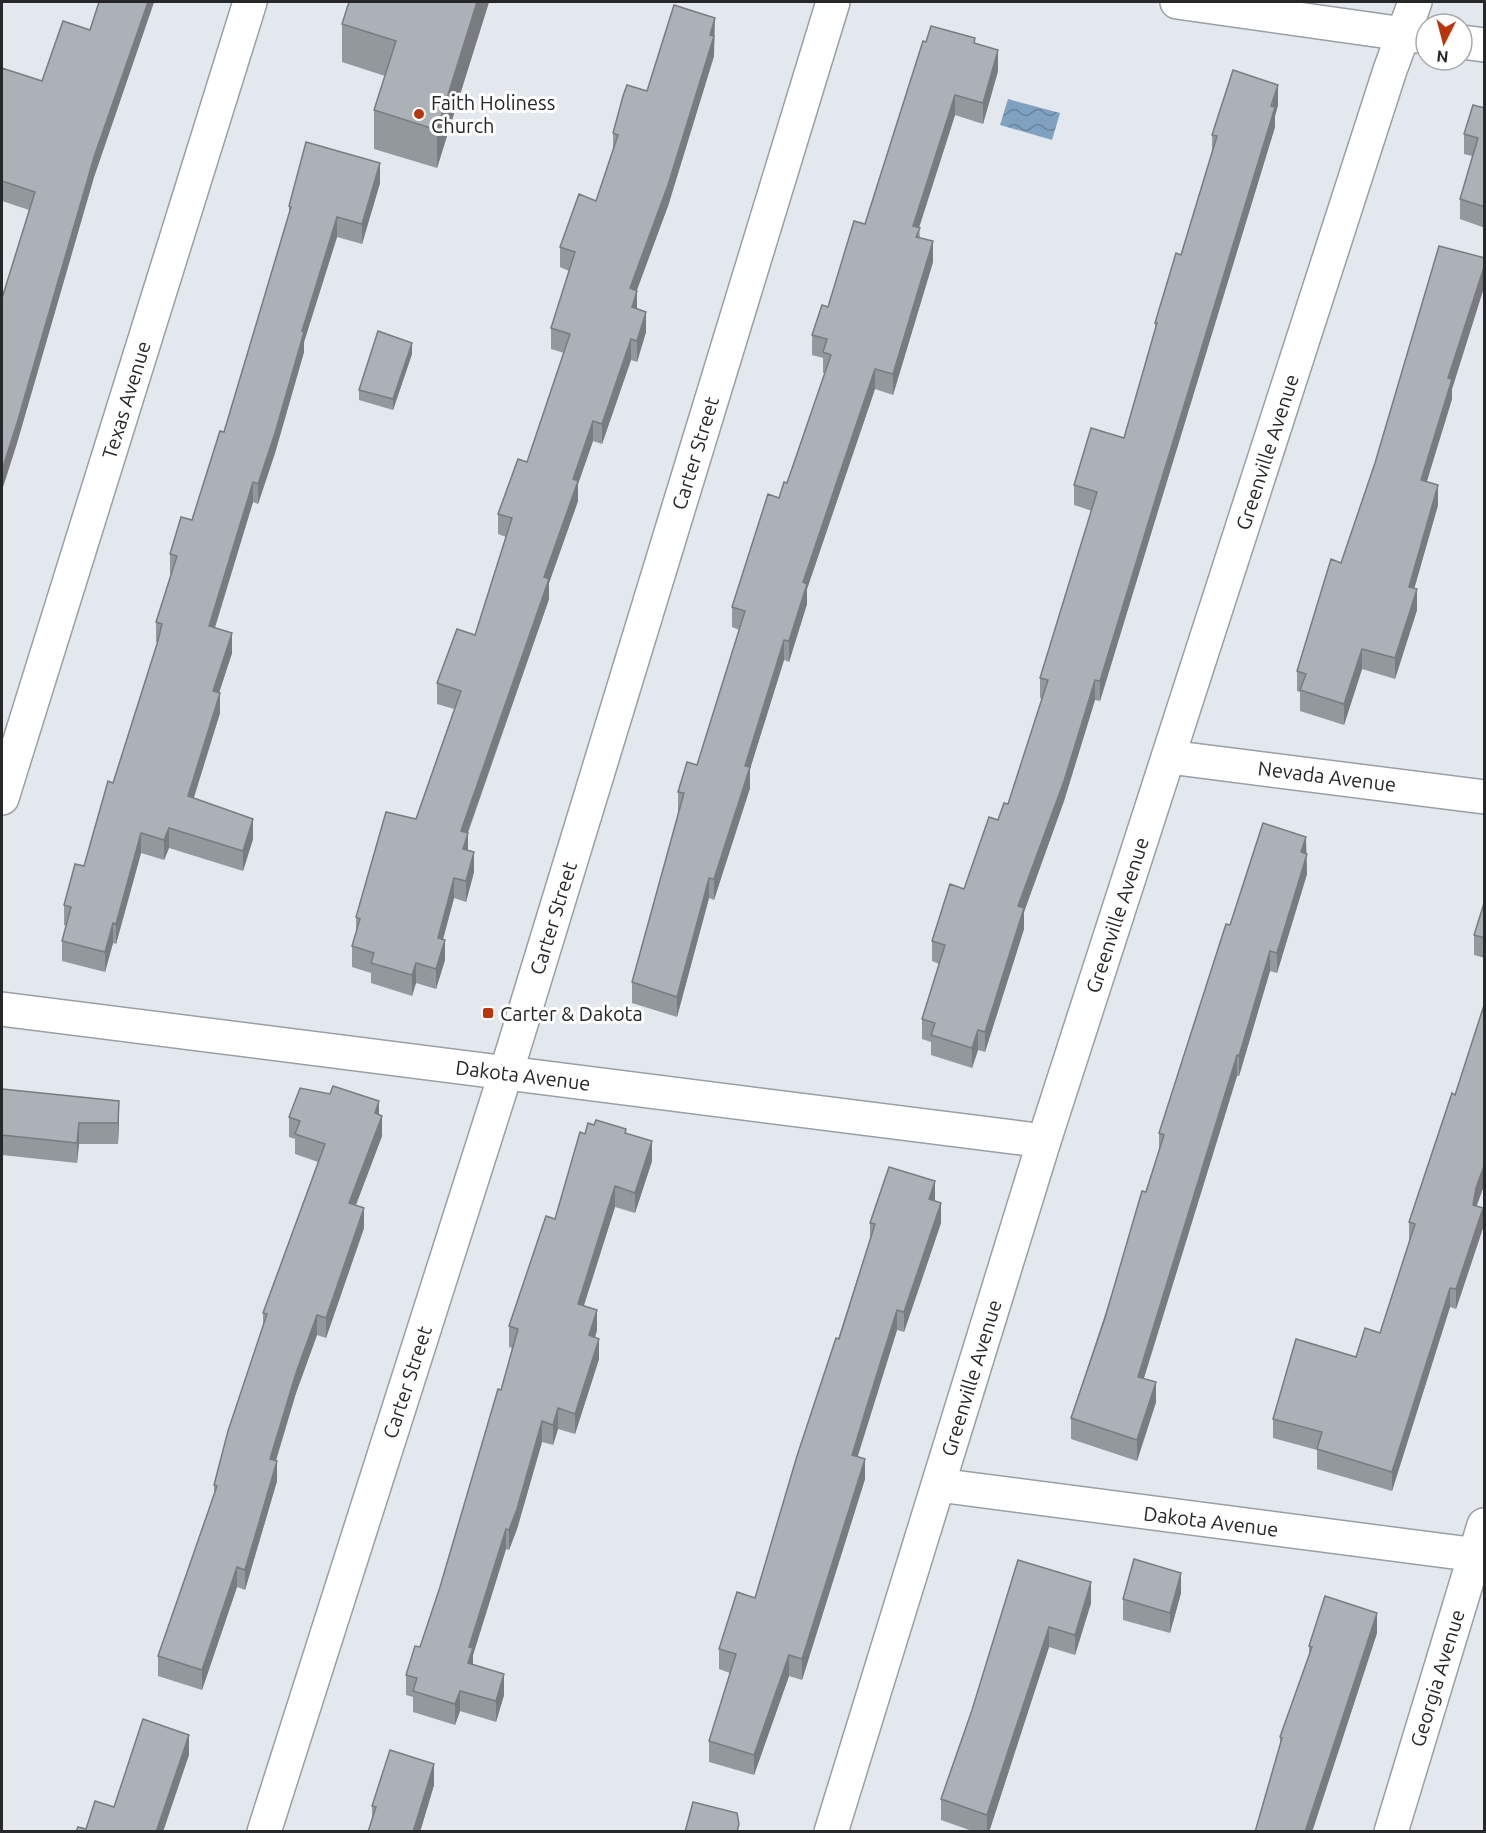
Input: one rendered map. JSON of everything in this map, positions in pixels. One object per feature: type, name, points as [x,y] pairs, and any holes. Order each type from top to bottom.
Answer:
[{"type":"street","name":"Texas Avenue","points":[[2,798],[250,2]]},
{"type":"street","name":"Carter Street","points":[[264,1832],[506,1072],[833,2]]},
{"type":"street","points":[[1177,2],[1414,36]]},
{"type":"street","name":"Greenville Avenue","points":[[831,1832],[1044,1141],[1168,757],[1414,36]]},
{"type":"street","name":"Nevada Avenue","points":[[1168,757],[1485,797]]},
{"type":"street","name":"Dakota Avenue","points":[[2,1009],[1044,1141]]},
{"type":"street","name":"Dakota Avenue","points":[[938,1485],[1480,1556]]},
{"type":"street","name":"Georgia Avenue","points":[[1391,1832],[1480,1556],[1485,1525]]},
{"type":"water","points":[[1008,99],[1060,113],[1052,140],[1000,125]]},
{"type":"building","points":[[99,2],[148,2],[94,157],[2,470],[2,294],[35,192],[2,181],[2,68],[42,81],[63,21],[90,30]]},
{"type":"building","name":"Faith Holiness Church","points":[[349,2],[477,2],[437,130],[374,110],[396,41],[342,24]]},
{"type":"building","points":[[674,5],[715,18],[710,35],[714,36],[668,185],[630,288],[637,291],[632,307],[646,312],[637,341],[631,339],[602,424],[593,421],[573,479],[578,481],[544,577],[549,579],[461,831],[468,833],[463,849],[474,852],[466,881],[454,878],[438,938],[445,940],[436,969],[416,963],[412,975],[371,963],[374,953],[352,946],[360,919],[356,917],[386,812],[416,819],[461,691],[437,683],[457,629],[475,635],[512,518],[498,514],[518,459],[527,462],[570,334],[551,328],[575,252],[560,247],[579,194],[596,201],[618,135],[613,133],[627,85],[647,91]]},
{"type":"building","points":[[931,26],[975,38],[974,43],[998,50],[983,103],[955,95],[913,226],[920,228],[916,237],[933,241],[893,374],[875,369],[803,582],[807,584],[789,641],[784,640],[745,766],[750,767],[714,879],[709,878],[677,997],[632,982],[684,793],[678,792],[687,762],[697,765],[745,611],[732,607],[768,494],[779,498],[784,482],[787,483],[831,355],[823,352],[827,339],[812,335],[822,305],[828,307],[854,221],[865,224],[923,41],[926,42]]},
{"type":"building","points":[[1233,70],[1278,85],[1271,106],[1275,107],[1100,681],[1095,680],[1064,781],[1018,906],[1024,908],[985,1032],[978,1030],[972,1048],[931,1035],[935,1023],[922,1019],[945,945],[932,941],[950,884],[964,889],[989,817],[998,820],[1004,803],[1008,804],[1048,680],[1040,678],[1097,492],[1074,485],[1091,428],[1124,438],[1176,253],[1181,255],[1217,136],[1212,135]]},
{"type":"building","points":[[1473,105],[1485,108],[1485,207],[1460,199],[1478,138],[1464,134]]},
{"type":"building","points":[[306,142],[380,163],[362,224],[337,217],[302,331],[304,332],[275,433],[258,484],[253,482],[209,626],[232,633],[213,691],[220,693],[188,796],[253,819],[243,851],[169,828],[164,840],[141,833],[116,924],[113,923],[105,952],[62,941],[71,907],[64,905],[75,864],[84,866],[108,781],[113,783],[157,644],[162,624],[156,622],[177,556],[170,554],[181,517],[192,520],[220,431],[224,432],[291,207],[289,206]]},
{"type":"building","points":[[1439,246],[1485,258],[1485,264],[1448,378],[1452,379],[1421,480],[1438,485],[1409,587],[1417,589],[1395,658],[1362,649],[1344,704],[1300,690],[1306,674],[1297,671],[1331,559],[1341,563],[1375,463]]},
{"type":"building","points":[[378,331],[412,343],[393,399],[359,390]]},
{"type":"building","points":[[1263,823],[1306,837],[1301,852],[1307,854],[1277,953],[1270,951],[1138,1377],[1156,1382],[1137,1440],[1071,1418],[1105,1318],[1142,1191],[1146,1192],[1164,1135],[1159,1133],[1226,924],[1230,925]]},
{"type":"building","points":[[1485,900],[1485,938],[1474,935]]},
{"type":"building","points":[[1485,1002],[1485,1163],[1473,1205],[1483,1208],[1456,1289],[1450,1288],[1392,1472],[1317,1449],[1322,1432],[1273,1419],[1296,1339],[1356,1357],[1365,1328],[1380,1333],[1415,1224],[1409,1222],[1452,1093],[1455,1095]]},
{"type":"building","points":[[333,1086],[379,1101],[375,1113],[382,1116],[349,1203],[364,1208],[326,1318],[317,1315],[296,1373],[270,1459],[277,1461],[245,1570],[237,1567],[202,1670],[158,1656],[217,1486],[214,1485],[228,1431],[267,1314],[263,1313],[325,1144],[295,1134],[300,1121],[289,1117],[300,1088],[330,1094]]},
{"type":"building","points":[[2,1089],[119,1101],[118,1123],[79,1123],[77,1143],[2,1135]]},
{"type":"building","points":[[596,1120],[626,1129],[625,1133],[652,1141],[635,1193],[615,1186],[578,1304],[597,1310],[589,1335],[599,1339],[575,1414],[558,1408],[553,1425],[542,1421],[517,1509],[509,1530],[506,1529],[469,1647],[473,1648],[468,1663],[504,1674],[496,1701],[460,1691],[455,1704],[413,1691],[417,1678],[406,1675],[415,1646],[420,1647],[440,1587],[498,1389],[501,1390],[518,1329],[509,1326],[546,1216],[555,1219],[580,1132],[585,1134],[588,1123],[594,1125]]},
{"type":"building","points":[[889,1167],[935,1181],[929,1199],[941,1203],[904,1312],[897,1310],[852,1455],[865,1459],[802,1659],[789,1655],[754,1755],[709,1741],[736,1654],[719,1649],[737,1592],[755,1598],[797,1456],[836,1338],[839,1339],[875,1224],[870,1223]]},
{"type":"building","points":[[1134,1559],[1181,1573],[1170,1613],[1123,1599]]},
{"type":"building","points":[[1018,1560],[1091,1582],[1075,1635],[1049,1627],[987,1815],[941,1799],[972,1710]]},
{"type":"building","points":[[1325,1596],[1377,1613],[1305,1832],[1255,1832],[1282,1738],[1280,1737],[1312,1647],[1309,1646]]},
{"type":"building","points":[[143,1719],[189,1735],[156,1832],[76,1832],[78,1827],[86,1829],[95,1801],[114,1807]]},
{"type":"building","points":[[390,1750],[434,1764],[413,1832],[368,1832],[376,1807],[372,1806]]},
{"type":"building","points":[[693,1802],[737,1813],[739,1824],[737,1832],[685,1832]]},
{"type":"place","name":"Faith Holiness Church","points":[[419,114]]},
{"type":"place","name":"Carter & Dakota","points":[[488,1013]]}]
